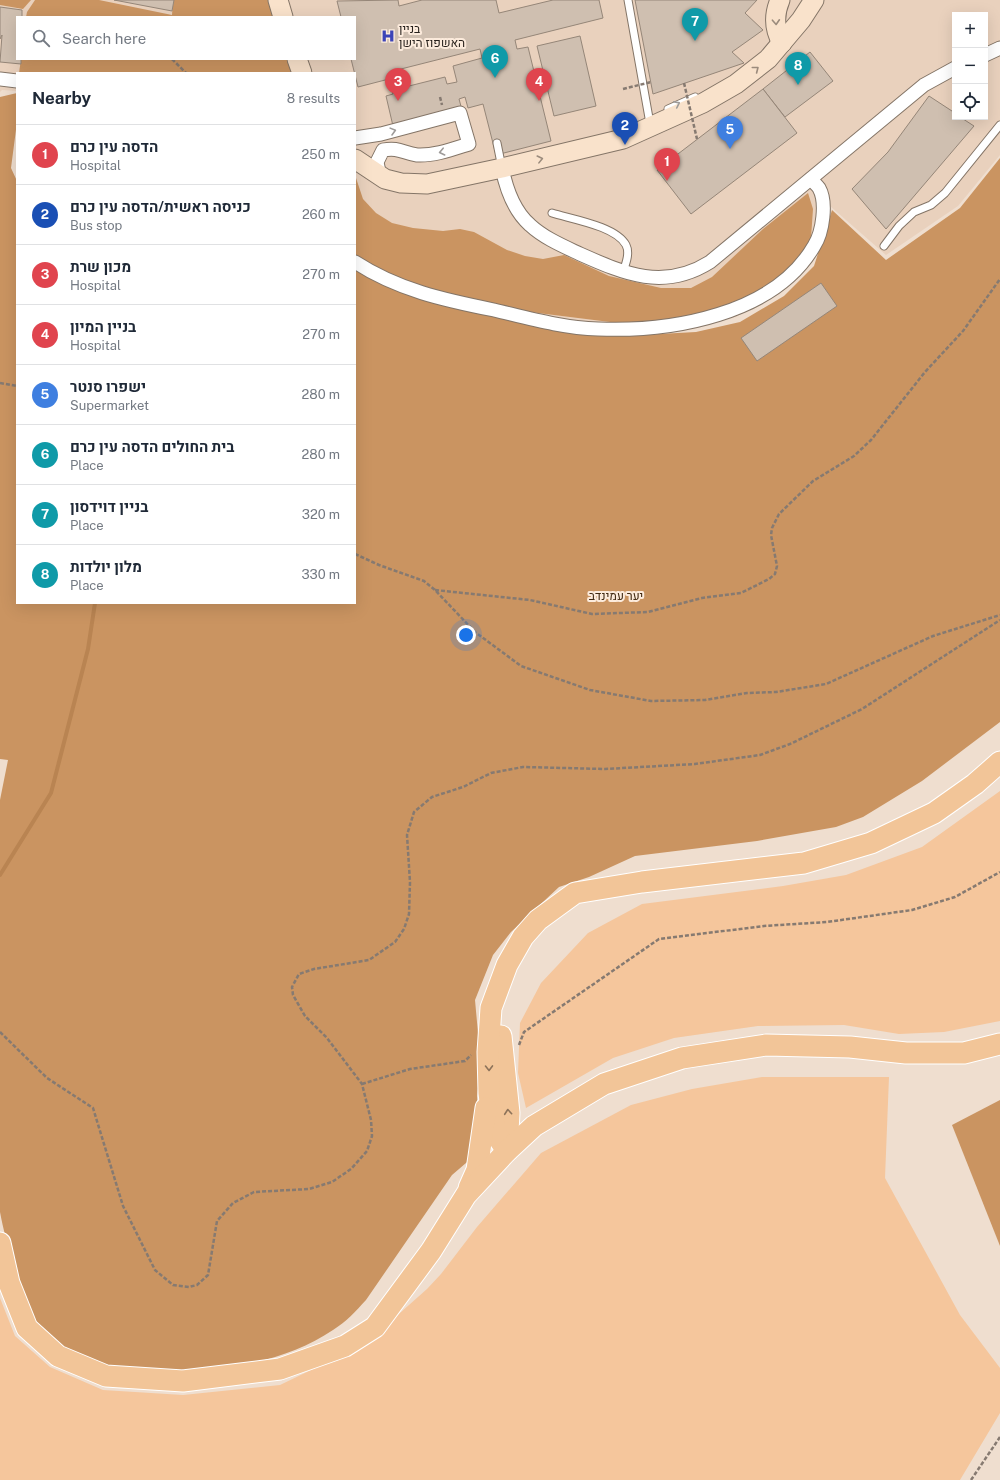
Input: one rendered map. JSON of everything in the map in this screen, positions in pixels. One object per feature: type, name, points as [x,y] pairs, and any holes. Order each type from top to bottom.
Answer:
[{"type":"main road","points":[[0,1243],[9,1283],[27,1328],[58,1356],[106,1376],[183,1381],[236,1375],[280,1369],[312,1359],[345,1346],[375,1327],[431,1251],[466,1195],[477,1170],[505,997],[517,968],[540,933],[575,892],[642,882],[804,864],[871,843],[934,813],[975,784],[1000,762]]},
{"type":"main road","points":[[466,1195],[507,1151],[534,1126],[604,1084],[682,1058],[766,1045],[850,1047],[906,1053],[964,1053],[1000,1044]]},
{"type":"main road","points":[[495,1052],[509,1113],[507,1151]]},
{"type":"main road","points":[[489,1093],[492,1117],[498,1136],[507,1151]]},
{"type":"street","points":[[278,0],[283,16]]},
{"type":"street","points":[[780,0],[776,19],[777,31],[782,42]]},
{"type":"street","points":[[356,160],[385,179],[401,183],[427,184],[502,168],[635,134],[703,103],[736,84],[768,59],[801,20],[814,0]]},
{"type":"street","points":[[988,54],[1000,48]]},
{"type":"street","points":[[297,60],[302,72]]},
{"type":"street","points":[[502,168],[510,195],[529,224],[544,236],[623,272],[661,278],[675,277],[701,268],[715,258],[924,85],[952,70]]},
{"type":"street","points":[[0,79],[16,81]]},
{"type":"street","points":[[356,138],[381,134],[460,113],[469,144],[428,154],[416,155],[399,149],[384,150],[377,162],[379,172],[385,179]]},
{"type":"street","points":[[356,263],[382,278],[404,288],[438,298],[551,322],[598,329],[659,327],[696,322],[733,310],[775,288],[807,259],[818,240],[824,216],[820,189],[811,179]]},
{"type":"lane","points":[[628,0],[656,115]]},
{"type":"lane","points":[[635,134],[656,115],[703,93],[736,84]]},
{"type":"lane","points":[[884,246],[899,226],[914,212],[931,205],[945,193],[1000,125]]},
{"type":"lane","points":[[497,144],[502,168]]},
{"type":"lane","points":[[552,213],[610,230],[619,236],[626,245],[628,255],[623,272]]},
{"type":"path","points":[[173,60],[185,72]]},
{"type":"path","points":[[623,89],[650,82]]},
{"type":"path","points":[[684,83],[697,139]]},
{"type":"path","points":[[435,590],[530,600],[592,614],[648,612],[702,598],[741,593],[770,579],[775,574],[777,566],[771,535],[772,528],[779,514],[813,481],[854,456],[871,440],[925,372],[963,331],[1000,279]]},
{"type":"path","points":[[0,383],[16,386]]},
{"type":"path","points":[[356,554],[424,582],[435,590],[475,632],[521,666],[590,690],[651,701],[705,700],[826,684],[933,636],[1000,615]]},
{"type":"path","points":[[0,1032],[47,1078],[94,1108],[123,1206],[155,1270],[174,1285],[189,1287],[197,1285],[208,1275],[217,1221],[233,1203],[254,1192],[309,1189],[332,1182],[351,1169],[367,1151],[372,1136],[372,1120],[362,1084],[327,1038],[305,1016],[293,995],[292,987],[299,974],[314,969],[369,960],[395,942],[404,929],[409,914],[410,882],[407,835],[414,812],[432,797],[463,787],[491,773],[523,767],[605,769],[695,764],[760,755],[790,744],[862,709],[1000,620]]},
{"type":"path","points":[[362,1084],[410,1069],[465,1061],[476,1051],[495,1052],[513,1050],[520,1044],[524,1032],[659,939],[764,926],[827,922],[912,910],[954,897],[1000,872]]},
{"type":"path","points":[[971,1480],[1000,1437]]},
{"type":"shaded area","points":[[0,0],[1000,0],[1000,155],[958,206],[886,255],[830,206],[817,252],[762,300],[736,317],[699,325],[592,330],[356,260],[356,72],[16,72],[16,91],[2,90],[0,92]]},
{"type":"shaded area","points":[[1000,791],[1000,1021],[944,1032],[899,1034],[844,1025],[758,1026],[674,1038],[613,1058],[526,1108],[518,1073],[520,1023],[541,983],[588,933],[642,904],[783,886],[846,875],[922,847]]},
{"type":"shaded area","points":[[762,1077],[889,1077],[885,1178],[960,1315],[1000,1368],[1000,1413],[960,1480],[0,1480],[0,1298],[15,1336],[50,1367],[103,1390],[183,1395],[280,1385],[365,1344],[427,1289],[441,1274],[477,1227],[541,1153],[631,1105],[692,1089]]},
{"type":"green space","points":[[0,0],[31,0],[23,9],[0,5]]},
{"type":"green space","points":[[35,0],[99,0],[172,15],[173,0],[274,0],[278,16],[26,16],[27,12]]},
{"type":"green space","points":[[21,60],[290,60],[295,72],[19,72]]},
{"type":"green space","name":"יער עמינדב","points":[[16,93],[16,130],[11,168],[16,179],[16,604],[356,604],[356,269],[378,282],[402,293],[587,333],[622,336],[696,332],[740,322],[784,296],[814,266],[832,210],[886,260],[960,208],[1000,158],[1000,722],[922,781],[863,817],[836,827],[757,841],[635,856],[589,877],[559,887],[511,932],[493,955],[475,1000],[481,1066],[477,1096],[480,1151],[452,1175],[366,1300],[347,1320],[316,1340],[297,1349],[257,1362],[237,1366],[216,1369],[175,1371],[139,1370],[103,1364],[86,1359],[70,1351],[55,1341],[42,1329],[35,1319],[16,1274],[0,1212],[0,800],[8,760],[0,759],[0,97]]},
{"type":"green space","points":[[356,178],[363,199],[376,213],[392,223],[413,228],[443,231],[460,229],[474,232],[507,250],[525,256],[543,259],[564,255],[609,276],[661,288],[691,288],[712,277],[763,229],[808,193],[813,209],[811,238],[802,255],[771,285],[724,310],[660,322],[610,322],[505,309],[441,294],[381,274],[356,258]]},
{"type":"green space","points":[[1000,1100],[1000,1246],[952,1125]]},
{"type":"building","points":[[114,0],[174,0],[172,11]]},
{"type":"building","points":[[398,0],[399,6],[422,0],[496,0],[499,13],[553,0],[599,0],[603,18],[515,40],[517,49],[528,47],[551,141],[496,155],[483,104],[468,108],[465,97],[459,99],[462,110],[393,126],[386,96],[393,94],[389,79],[358,87],[356,72],[354,72],[351,60],[356,60],[356,16],[341,16],[337,1]],"holes":[[[480,49],[482,58],[453,66],[457,82],[447,84],[445,77],[397,89],[393,71]]]},
{"type":"building","points":[[635,0],[757,0],[745,13],[763,30],[732,52],[744,63],[653,94]]},
{"type":"building","points":[[0,7],[22,10],[22,16],[16,16],[16,60],[21,60],[21,64],[0,62],[2,35],[0,39]]},
{"type":"building","points":[[580,36],[596,106],[554,116],[537,46]]},
{"type":"building","points":[[810,52],[833,81],[785,117],[763,89]]},
{"type":"building","points":[[763,89],[797,133],[691,214],[657,170]]},
{"type":"building","points":[[929,96],[952,111],[952,120],[965,120],[974,126],[886,229],[852,189],[888,152]]},
{"type":"building","points":[[821,283],[837,306],[757,361],[741,338]]},
{"type":"waterway","points":[[0,875],[51,793],[88,649],[95,604]]},
{"type":"place","name":"בניין האשפוז הישן","points":[[388,36]]},
{"type":"place","name":"בניין דוידסון","points":[[695,41]]},
{"type":"place","name":"בית החולים הדסה עין כרם","points":[[495,78]]},
{"type":"place","name":"מלון יולדות","points":[[798,85]]},
{"type":"place","name":"מכון שרת","points":[[398,101]]},
{"type":"place","name":"בניין המיון","points":[[539,101]]},
{"type":"place","name":"כניסה ראשית/הדסה עין כרם","points":[[625,145]]},
{"type":"place","name":"ישפרו סנטר","points":[[730,149]]},
{"type":"place","name":"הדסה עין כרם","points":[[667,181]]}]
